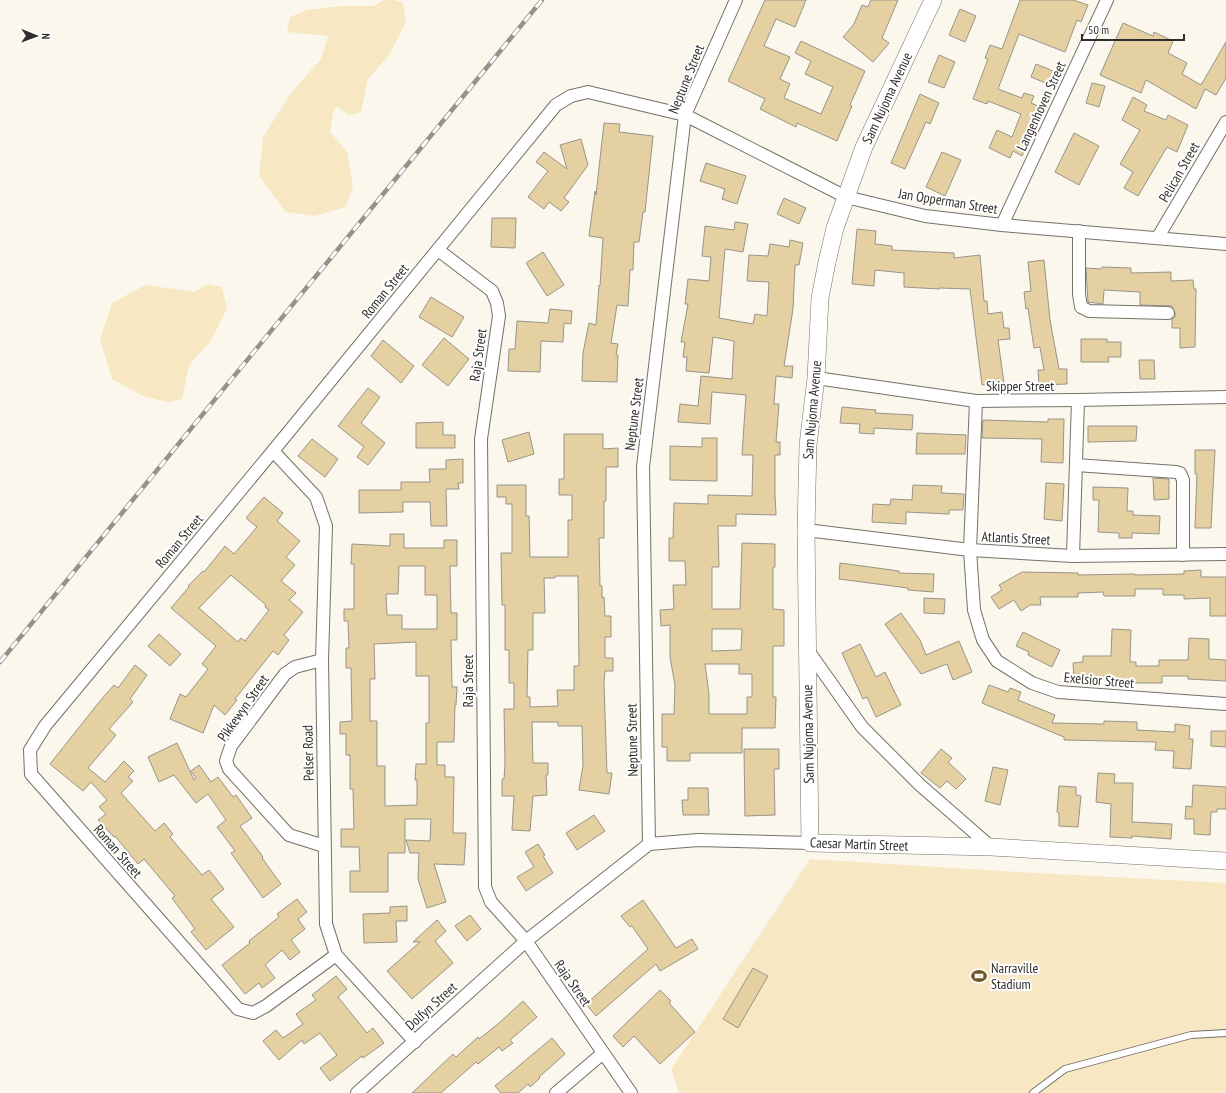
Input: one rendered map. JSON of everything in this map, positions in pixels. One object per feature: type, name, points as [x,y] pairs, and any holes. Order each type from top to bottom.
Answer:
[{"type":"street","name":"Neptune Street","points":[[649,844],[643,467],[685,115],[736,0]]},
{"type":"street","name":"Sam Nujoma Avenue","points":[[810,843],[806,530],[808,445],[816,378],[820,298],[835,228],[864,147],[933,0]]},
{"type":"street","name":"Langenhoven Street","points":[[1002,225],[1106,0]]},
{"type":"street","name":"Roman Street","points":[[336,955],[266,1006],[253,1013],[238,1009],[31,774],[30,750],[45,726],[273,451],[556,105],[571,96],[588,92],[685,115]]},
{"type":"street","name":"Jan Opperman Street","points":[[685,115],[846,196],[925,216],[1002,225],[1226,244]]},
{"type":"street","name":"Pelican Street","points":[[1158,238],[1226,122]]},
{"type":"street","points":[[1079,231],[1079,294],[1081,307],[1089,311],[1168,313]]},
{"type":"street","name":"Raja Street","points":[[438,250],[492,290],[497,303],[499,316],[482,439],[485,887],[491,902],[526,940],[632,1093]]},
{"type":"street","name":"Skipper Street","points":[[816,378],[976,401],[1226,397]]},
{"type":"street","points":[[1073,556],[1078,400]]},
{"type":"street","name":"Exelsior Street","points":[[976,401],[970,550],[974,610],[983,640],[997,661],[1032,683],[1058,692],[1226,704]]},
{"type":"street","name":"Pelser Road","points":[[273,451],[316,497],[326,526],[322,660],[326,924],[336,955],[415,1042]]},
{"type":"street","points":[[1076,465],[1180,473],[1183,480],[1183,555]]},
{"type":"street","name":"Atlantis Street","points":[[806,530],[970,550],[1073,556],[1226,554]]},
{"type":"street","points":[[807,649],[862,727],[920,785],[991,847]]},
{"type":"street","name":"Pikkewyn Street","points":[[322,660],[295,667],[285,674],[231,746],[226,761],[229,770],[289,835],[324,846]]},
{"type":"street","name":"Caesar Martin Street","points":[[649,844],[698,840],[991,847],[1226,861]]},
{"type":"street","points":[[526,940],[649,844]]},
{"type":"street","name":"Dolfyn Street","points":[[357,1093],[526,940]]},
{"type":"street","points":[[556,1093],[603,1052]]},
{"type":"lane","points":[[1033,1093],[1065,1069],[1191,1035],[1226,1033]]},
{"type":"shaded area","points":[[384,0],[394,0],[403,3],[406,22],[389,55],[368,79],[361,112],[349,115],[336,106],[333,114],[330,132],[347,152],[353,187],[346,207],[315,216],[286,212],[259,176],[263,137],[291,93],[321,59],[328,36],[287,32],[290,17],[307,10],[340,6],[374,6]]},
{"type":"shaded area","points":[[208,284],[222,287],[227,309],[210,342],[189,365],[182,399],[168,402],[145,397],[112,379],[100,339],[112,303],[145,285],[195,292]]},
{"type":"shaded area","name":"Narraville Stadium","points":[[810,859],[1226,883],[1226,1093],[679,1093],[671,1069]]},
{"type":"building","points":[[765,0],[806,0],[795,27],[776,19],[764,46],[790,57],[780,79],[790,84],[784,98],[821,114],[833,87],[805,74],[811,61],[795,53],[801,41],[865,71],[850,105],[852,106],[837,141],[797,123],[796,127],[760,109],[765,99],[728,81]]},
{"type":"building","points":[[871,0],[898,0],[882,38],[889,43],[873,62],[843,37],[854,24],[862,5],[868,7]]},
{"type":"building","points":[[1020,0],[1073,0],[1088,5],[1081,22],[1077,20],[1065,52],[1019,34],[998,89],[1022,98],[1024,93],[1034,96],[1031,103],[1041,107],[1022,156],[1013,151],[1010,158],[989,148],[997,130],[1012,137],[1021,114],[988,101],[987,104],[973,99],[988,59],[985,58],[990,45],[1002,49]]},
{"type":"building","points":[[960,9],[976,16],[965,42],[949,35]]},
{"type":"building","points":[[1123,23],[1153,36],[1154,32],[1173,41],[1168,53],[1187,63],[1182,74],[1201,85],[1226,42],[1226,78],[1216,95],[1205,89],[1196,109],[1146,80],[1141,93],[1100,75]]},
{"type":"building","points":[[939,55],[955,62],[944,88],[928,82]]},
{"type":"building","points":[[1036,64],[1058,73],[1053,86],[1031,77]]},
{"type":"building","points":[[1092,83],[1105,86],[1099,107],[1086,103]]},
{"type":"building","points":[[920,94],[939,103],[930,124],[926,122],[905,169],[891,163]]},
{"type":"building","points":[[1133,97],[1147,105],[1144,111],[1166,120],[1168,115],[1188,125],[1177,152],[1167,147],[1138,196],[1124,188],[1133,172],[1120,164],[1140,130],[1122,120]]},
{"type":"building","points":[[604,123],[620,124],[619,132],[653,136],[645,212],[643,212],[639,242],[634,242],[633,270],[630,270],[628,306],[617,305],[611,343],[618,344],[616,355],[618,355],[617,382],[582,381],[583,353],[589,323],[596,325],[599,285],[600,286],[603,238],[589,236],[595,191],[596,195]]},
{"type":"building","points":[[1074,133],[1099,146],[1079,185],[1055,172]]},
{"type":"building","points":[[581,139],[588,165],[564,198],[569,202],[561,211],[549,202],[544,209],[528,197],[548,171],[536,162],[544,152],[567,169],[560,145]]},
{"type":"building","points":[[942,152],[961,160],[945,196],[926,187]]},
{"type":"building","points":[[706,163],[746,176],[737,204],[722,199],[725,189],[700,181]]},
{"type":"building","points":[[784,198],[806,208],[799,224],[777,214]]},
{"type":"building","points":[[492,218],[516,218],[515,248],[491,247]]},
{"type":"building","points":[[735,222],[748,224],[743,252],[725,249],[719,318],[753,324],[755,314],[767,316],[769,282],[747,281],[749,255],[768,256],[770,244],[789,247],[790,240],[803,243],[799,265],[795,265],[793,309],[784,366],[793,366],[792,378],[776,376],[774,404],[779,404],[776,442],[780,442],[780,455],[775,455],[776,515],[736,514],[736,526],[718,526],[719,567],[712,567],[712,609],[740,609],[742,543],[775,544],[775,567],[773,567],[773,609],[784,610],[784,646],[773,646],[773,697],[776,697],[775,728],[742,728],[742,753],[690,753],[690,761],[667,761],[667,747],[662,747],[662,714],[674,714],[675,685],[670,657],[670,625],[661,626],[660,610],[674,609],[673,585],[686,585],[685,561],[669,561],[669,538],[673,538],[674,503],[708,504],[708,495],[752,496],[753,455],[742,455],[746,395],[712,392],[710,424],[678,422],[680,404],[698,406],[701,376],[732,379],[734,341],[713,337],[709,373],[686,371],[687,357],[683,357],[685,342],[681,342],[688,304],[685,304],[688,279],[709,281],[711,257],[702,256],[705,226],[734,230]],"holes":[[[712,629],[742,629],[741,650],[712,651]],[[705,664],[739,664],[739,674],[752,674],[752,697],[747,697],[747,714],[709,714],[709,694]]]},
{"type":"building","points":[[857,229],[876,231],[875,244],[892,246],[892,250],[954,253],[954,258],[980,255],[984,301],[987,301],[988,314],[1002,312],[1004,328],[1009,328],[1010,339],[998,340],[1004,383],[982,385],[970,289],[904,287],[904,273],[875,270],[874,286],[852,284]]},
{"type":"building","points":[[543,252],[564,285],[547,296],[526,263]]},
{"type":"building","points":[[1044,260],[1050,320],[1059,369],[1067,369],[1067,384],[1039,385],[1038,370],[1044,370],[1040,347],[1034,348],[1024,292],[1031,291],[1028,262]]},
{"type":"building","points":[[1102,267],[1131,268],[1131,273],[1171,272],[1171,281],[1193,280],[1194,289],[1196,289],[1195,347],[1180,348],[1180,328],[1172,328],[1172,319],[1175,317],[1175,313],[1172,306],[1140,305],[1140,292],[1104,290],[1103,304],[1088,302],[1086,268],[1102,269]]},
{"type":"building","points":[[431,297],[464,317],[452,337],[419,317]]},
{"type":"building","points":[[550,309],[572,311],[571,324],[564,323],[563,342],[541,341],[540,372],[508,371],[509,349],[515,349],[517,321],[548,323]]},
{"type":"building","points":[[444,338],[469,359],[448,386],[422,365]]},
{"type":"building","points":[[1081,339],[1107,339],[1107,342],[1121,342],[1121,357],[1108,357],[1109,362],[1081,362]]},
{"type":"building","points":[[383,340],[414,366],[401,383],[371,356]]},
{"type":"building","points":[[1139,360],[1154,360],[1155,379],[1140,379]]},
{"type":"building","points":[[368,388],[380,397],[361,423],[385,443],[368,465],[357,457],[364,447],[338,426]]},
{"type":"building","points":[[842,407],[876,410],[875,413],[913,415],[912,430],[874,428],[874,434],[859,433],[860,424],[840,423]]},
{"type":"building","points":[[1048,419],[1064,419],[1063,463],[1041,462],[1042,439],[982,438],[983,420],[1048,422]]},
{"type":"building","points":[[443,422],[443,435],[455,435],[455,448],[416,448],[416,423]]},
{"type":"building","points":[[1088,426],[1137,426],[1136,441],[1088,442]]},
{"type":"building","points":[[529,432],[534,454],[508,462],[502,440]]},
{"type":"building","points":[[917,433],[966,435],[965,454],[916,454]]},
{"type":"building","points":[[564,434],[603,434],[603,449],[618,448],[618,467],[606,467],[604,538],[599,538],[600,586],[602,586],[602,598],[604,597],[605,616],[611,616],[611,637],[605,637],[605,658],[613,658],[613,671],[605,671],[604,683],[607,773],[612,773],[609,794],[579,790],[583,765],[582,726],[558,726],[558,722],[532,722],[533,763],[548,763],[548,775],[546,775],[547,795],[533,796],[530,831],[512,830],[514,796],[502,796],[502,779],[504,779],[505,764],[504,709],[514,709],[514,683],[509,683],[509,650],[505,650],[505,605],[502,605],[501,553],[512,553],[512,504],[506,504],[506,497],[497,497],[497,485],[526,485],[526,516],[529,516],[530,557],[568,557],[568,520],[572,520],[572,495],[559,495],[559,479],[564,479]],"holes":[[[555,576],[578,576],[579,666],[574,666],[574,690],[557,690],[558,706],[530,707],[530,697],[527,697],[528,650],[533,650],[533,613],[545,613],[544,578],[555,578]]]},
{"type":"building","points":[[702,438],[717,438],[717,481],[670,480],[670,446],[702,447]]},
{"type":"building","points":[[312,439],[338,459],[325,477],[298,456]]},
{"type":"building","points":[[1195,450],[1215,450],[1211,528],[1195,528],[1197,474],[1195,474]]},
{"type":"building","points":[[463,459],[463,483],[458,483],[459,489],[446,489],[447,526],[431,526],[430,502],[403,502],[403,512],[359,513],[359,490],[401,490],[401,482],[430,482],[429,469],[446,469],[446,460]]},
{"type":"building","points":[[1153,478],[1169,479],[1169,499],[1154,500]]},
{"type":"building","points":[[1046,483],[1064,484],[1062,521],[1044,519]]},
{"type":"building","points":[[913,485],[942,486],[941,493],[964,494],[963,510],[949,510],[949,514],[906,512],[906,524],[872,522],[873,504],[890,505],[891,499],[912,500]]},
{"type":"building","points":[[1093,487],[1128,488],[1127,511],[1133,511],[1133,515],[1160,516],[1159,534],[1132,533],[1132,538],[1119,538],[1119,533],[1098,532],[1099,500],[1093,500]]},
{"type":"building","points":[[264,497],[283,513],[277,521],[300,541],[286,557],[295,565],[281,581],[296,593],[289,600],[303,612],[284,635],[289,640],[278,655],[273,651],[235,699],[237,700],[225,715],[214,705],[203,733],[170,719],[180,694],[186,697],[208,669],[202,664],[216,646],[171,608],[189,587],[188,586],[203,571],[204,572],[225,546],[234,554],[257,527],[246,518]],"holes":[[[231,575],[266,605],[265,607],[269,610],[245,641],[241,638],[238,642],[199,608]]]},
{"type":"building","points":[[390,534],[404,534],[404,548],[444,548],[444,540],[457,540],[457,566],[450,566],[451,613],[457,613],[457,640],[451,640],[452,687],[457,687],[454,742],[437,742],[437,765],[445,765],[445,777],[454,777],[453,833],[466,833],[464,865],[434,864],[446,902],[427,908],[418,879],[419,853],[410,853],[406,840],[430,841],[431,819],[405,819],[405,853],[388,853],[388,892],[350,892],[350,871],[360,871],[359,847],[341,847],[341,829],[354,829],[353,789],[350,789],[350,755],[346,755],[346,734],[340,734],[340,722],[352,721],[351,668],[346,668],[346,648],[349,648],[348,621],[344,621],[344,609],[354,609],[354,564],[351,564],[352,544],[390,546]],"holes":[[[399,566],[425,566],[425,595],[437,595],[437,629],[402,629],[402,615],[387,615],[386,594],[398,594]],[[416,642],[416,676],[429,676],[429,723],[426,723],[426,764],[416,764],[415,780],[417,780],[417,805],[385,806],[385,766],[377,766],[377,721],[370,721],[370,679],[375,679],[374,644]]]},
{"type":"building","points":[[840,563],[899,571],[899,573],[934,574],[933,592],[908,590],[908,588],[839,579]]},
{"type":"building","points":[[1201,570],[1201,577],[1226,577],[1226,616],[1210,616],[1210,598],[1184,599],[1184,595],[1163,595],[1163,589],[1135,589],[1135,596],[1104,596],[1103,592],[1078,593],[1078,597],[1040,597],[1041,605],[1030,605],[1021,611],[1014,600],[999,609],[991,597],[1002,590],[999,585],[1022,572],[1078,573],[1078,575],[1135,575],[1184,574],[1184,571]]},
{"type":"building","points":[[924,598],[945,599],[944,614],[924,613]]},
{"type":"building","points":[[901,613],[920,640],[926,655],[959,641],[972,672],[953,680],[947,664],[921,674],[885,624]]},
{"type":"building","points":[[1112,629],[1131,630],[1130,662],[1136,662],[1136,666],[1159,666],[1159,660],[1188,660],[1189,638],[1209,639],[1209,659],[1226,660],[1226,681],[1188,679],[1188,676],[1162,676],[1162,683],[1107,683],[1107,678],[1074,678],[1073,663],[1083,662],[1083,656],[1111,656]]},
{"type":"building","points":[[1023,632],[1060,650],[1052,667],[1028,655],[1029,652],[1016,646]]},
{"type":"building","points":[[159,634],[181,654],[170,666],[148,646]]},
{"type":"building","points":[[860,644],[876,677],[885,672],[901,705],[876,717],[867,697],[863,699],[842,653]]},
{"type":"building","points":[[135,665],[147,675],[130,699],[133,702],[109,729],[116,735],[88,768],[105,782],[124,761],[134,771],[128,777],[133,781],[121,793],[155,831],[164,823],[173,834],[170,837],[202,875],[209,870],[224,889],[211,899],[234,927],[206,950],[191,932],[195,929],[172,898],[175,896],[144,859],[138,864],[115,836],[114,837],[98,820],[106,814],[99,807],[107,800],[91,782],[83,791],[50,764],[100,701],[114,685],[118,688]]},
{"type":"building","points":[[989,685],[1008,692],[1010,688],[1021,692],[1018,700],[1055,715],[1052,723],[1104,724],[1104,721],[1137,722],[1137,730],[1175,732],[1175,724],[1190,726],[1189,739],[1193,739],[1191,769],[1173,768],[1174,751],[1155,750],[1156,742],[1064,740],[1064,737],[982,703]]},
{"type":"building","points":[[1211,731],[1226,731],[1226,747],[1211,746]]},
{"type":"building","points":[[177,743],[194,780],[196,778],[191,771],[199,765],[211,782],[218,777],[233,797],[236,795],[252,818],[240,826],[281,884],[263,898],[231,853],[235,851],[217,827],[226,820],[208,794],[196,803],[174,775],[159,782],[148,757]]},
{"type":"building","points":[[744,749],[779,749],[779,769],[774,769],[775,815],[745,816]]},
{"type":"building","points":[[941,749],[952,758],[948,762],[966,779],[956,789],[947,781],[940,788],[921,773]]},
{"type":"building","points":[[993,767],[1008,770],[1000,805],[985,801]]},
{"type":"building","points":[[1098,773],[1115,774],[1114,783],[1133,783],[1132,822],[1172,824],[1171,839],[1132,836],[1132,838],[1110,837],[1111,804],[1096,802]]},
{"type":"building","points":[[1193,785],[1226,787],[1226,809],[1217,809],[1217,812],[1211,812],[1210,835],[1194,834],[1194,819],[1185,819],[1186,806],[1192,807]]},
{"type":"building","points":[[1059,786],[1076,787],[1076,795],[1081,796],[1078,827],[1059,826],[1059,813],[1057,812]]},
{"type":"building","points":[[688,788],[708,788],[709,815],[683,815],[682,800],[688,800]]},
{"type":"building","points":[[594,815],[605,831],[577,850],[566,833]]},
{"type":"building","points":[[538,844],[553,873],[526,891],[517,877],[534,867],[525,852]]},
{"type":"building","points":[[297,899],[307,912],[298,919],[305,929],[291,940],[300,952],[290,960],[282,950],[265,965],[275,978],[262,988],[259,983],[245,994],[222,965],[250,943],[249,941],[279,917],[277,914]]},
{"type":"building","points":[[643,900],[676,948],[692,939],[698,949],[660,971],[656,964],[596,1016],[586,1004],[648,949],[632,926],[630,927],[621,916]]},
{"type":"building","points":[[407,906],[407,921],[396,921],[397,942],[364,943],[363,914],[390,913],[390,907]]},
{"type":"building","points":[[470,915],[481,929],[467,941],[455,926]]},
{"type":"building","points":[[437,920],[446,931],[435,941],[453,963],[412,999],[387,971],[420,942],[413,942]]},
{"type":"building","points":[[753,968],[768,976],[738,1028],[723,1019]]},
{"type":"building","points":[[336,976],[347,989],[338,997],[367,1033],[373,1028],[384,1043],[363,1058],[362,1056],[330,1081],[320,1068],[337,1055],[320,1033],[304,1044],[302,1040],[279,1060],[263,1041],[276,1030],[283,1038],[303,1024],[296,1014],[316,1000],[312,995]]},
{"type":"building","points":[[660,990],[671,1001],[669,1003],[695,1032],[660,1064],[634,1036],[623,1047],[613,1036]]},
{"type":"building","points":[[523,1001],[537,1017],[510,1040],[513,1043],[502,1051],[499,1047],[478,1064],[476,1062],[441,1093],[412,1093],[453,1054],[456,1057],[478,1037],[479,1039],[498,1024]]},
{"type":"building","points":[[552,1038],[565,1054],[530,1087],[528,1084],[518,1093],[501,1093],[495,1086]]},
{"type":"railway","points":[[0,662],[542,0]]},
{"type":"place","name":"Narraville Stadium","points":[[979,976]]}]
